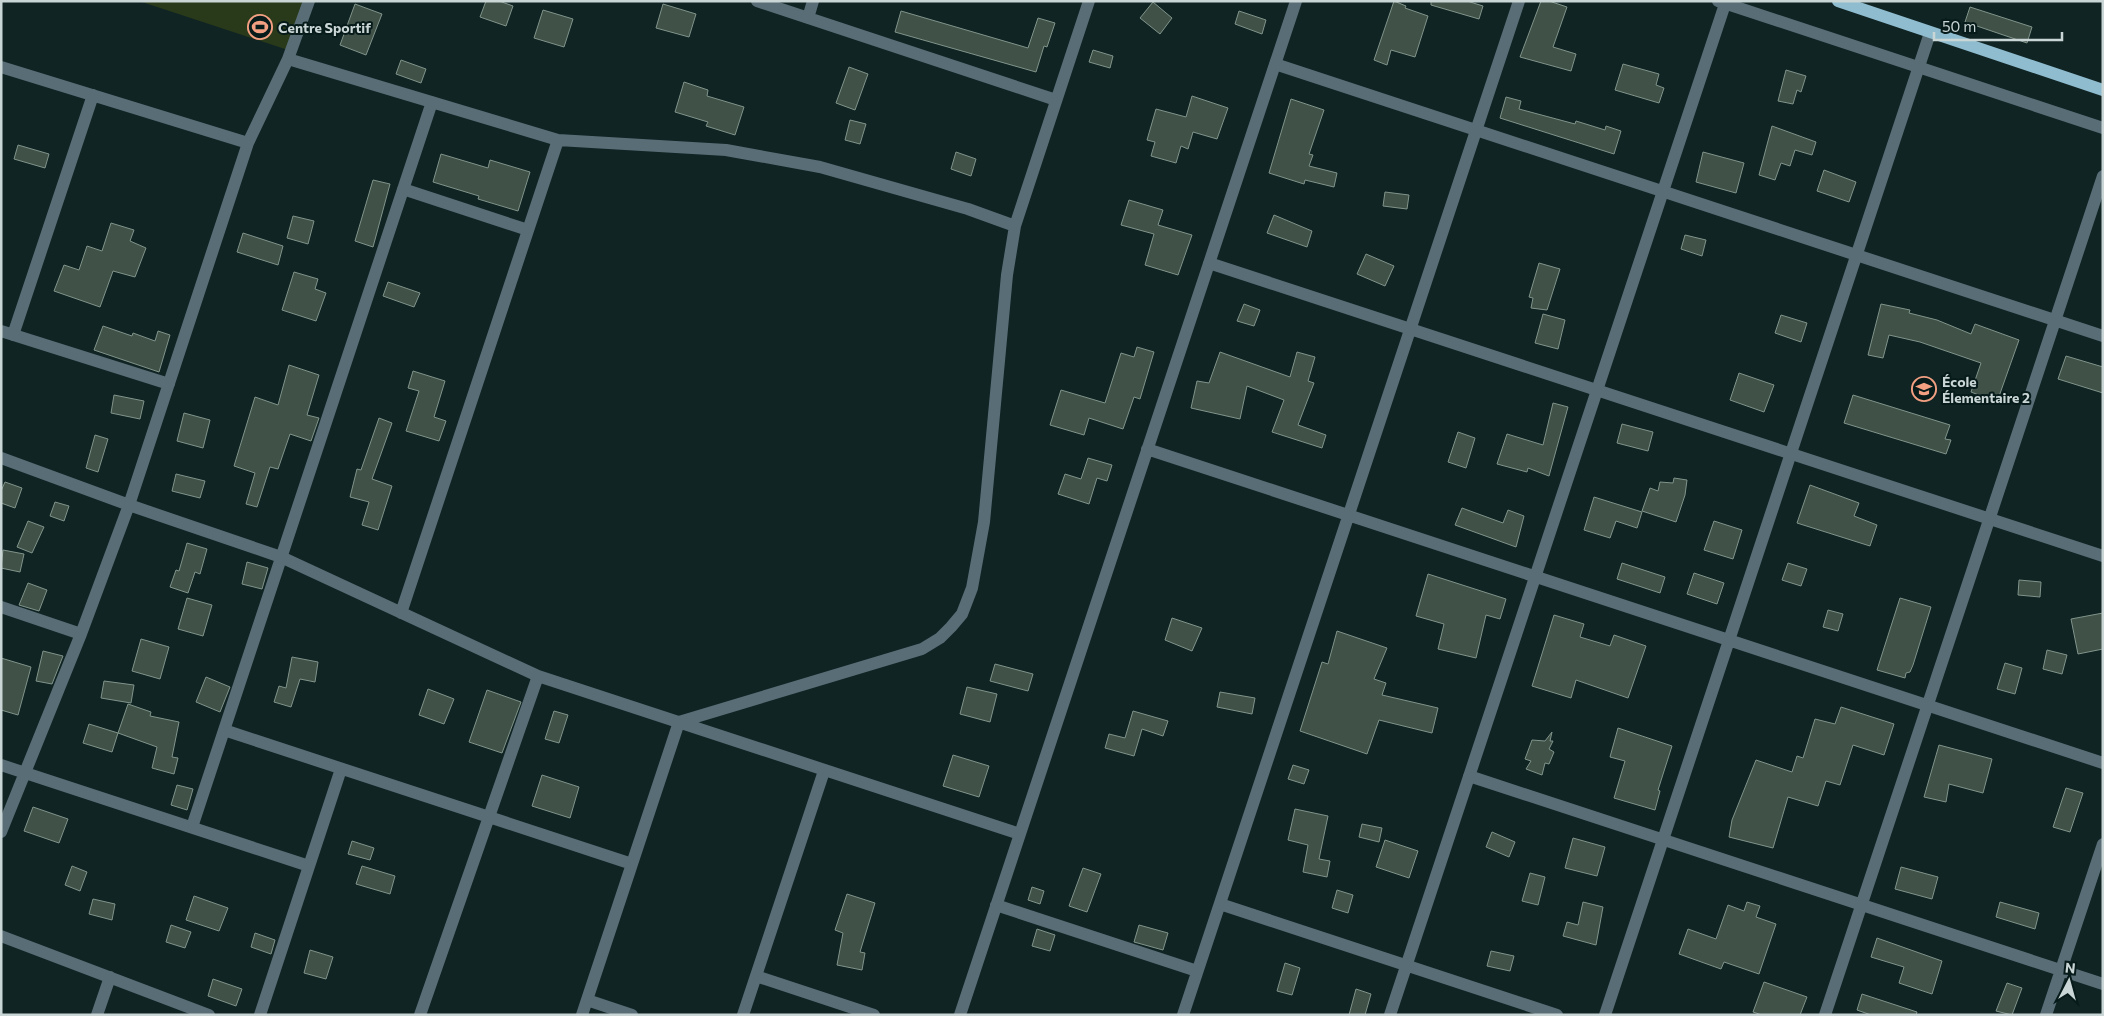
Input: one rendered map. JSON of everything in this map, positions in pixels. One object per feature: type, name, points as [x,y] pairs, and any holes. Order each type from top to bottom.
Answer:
[{"type":"main road","points":[[1838,1],[2103,90]]},
{"type":"street","points":[[1,832],[81,634],[128,505],[170,384],[248,143],[288,59],[309,1]]},
{"type":"street","points":[[757,1],[1056,100]]},
{"type":"street","points":[[808,18],[814,1]]},
{"type":"street","points":[[679,722],[914,652],[940,638],[962,614],[972,588],[984,522],[1007,275],[1014,226],[1089,1]]},
{"type":"street","points":[[960,1015],[1296,1]]},
{"type":"street","points":[[1183,1015],[1519,1]]},
{"type":"street","points":[[1390,1015],[1663,192],[1723,2],[2103,128]]},
{"type":"street","points":[[1605,1015],[1930,33]]},
{"type":"street","points":[[288,59],[558,140],[726,150],[810,166],[968,210],[1014,226]]},
{"type":"street","points":[[1275,64],[2103,336]]},
{"type":"street","points":[[1,68],[248,143]]},
{"type":"street","points":[[93,95],[7,333],[170,384]]},
{"type":"street","points":[[192,827],[432,102]]},
{"type":"street","points":[[401,612],[558,140]]},
{"type":"street","points":[[1825,1015],[2103,176]]},
{"type":"street","points":[[403,189],[528,230]]},
{"type":"street","points":[[1209,263],[2103,556]]},
{"type":"street","points":[[1147,449],[2103,763]]},
{"type":"street","points":[[1,458],[128,505],[281,557],[538,676],[1020,834]]},
{"type":"street","points":[[1,607],[81,634]]},
{"type":"street","points":[[420,1015],[538,676]]},
{"type":"street","points":[[582,1015],[679,722]]},
{"type":"street","points":[[224,730],[632,864]]},
{"type":"street","points":[[1,765],[309,866]]},
{"type":"street","points":[[260,1015],[341,769]]},
{"type":"street","points":[[743,1015],[824,771]]},
{"type":"street","points":[[1470,776],[2103,984]]},
{"type":"street","points":[[2046,1015],[2103,844]]},
{"type":"street","points":[[1220,904],[1557,1015]]},
{"type":"street","points":[[996,905],[1197,971]]},
{"type":"street","points":[[1,936],[209,1015]]},
{"type":"street","points":[[756,976],[874,1015]]},
{"type":"street","points":[[97,1015],[110,977]]},
{"type":"street","points":[[587,1000],[632,1015]]},
{"type":"green space","name":"Centre Sportif","points":[[139,1],[311,1],[294,52]]},
{"type":"building","points":[[486,1],[499,1],[513,6],[506,26],[480,17]]},
{"type":"building","points":[[1394,1],[1406,6],[1405,8],[1428,16],[1415,57],[1391,50],[1387,65],[1374,60]]},
{"type":"building","points":[[1431,1],[1467,1],[1483,6],[1479,19],[1431,5]]},
{"type":"building","points":[[1541,1],[1549,1],[1567,7],[1553,47],[1576,54],[1571,71],[1520,57]]},
{"type":"building","points":[[1153,2],[1172,18],[1160,34],[1140,18]]},
{"type":"building","points":[[355,4],[382,14],[366,55],[340,45]]},
{"type":"building","points":[[663,4],[696,14],[689,37],[656,28]]},
{"type":"building","points":[[1970,7],[2032,27],[2027,43],[1965,22]]},
{"type":"building","points":[[543,10],[573,19],[564,47],[534,38]]},
{"type":"building","points":[[901,11],[1028,48],[1038,18],[1055,23],[1047,47],[1044,46],[1036,72],[895,32]]},
{"type":"building","points":[[1239,11],[1266,20],[1262,34],[1235,24]]},
{"type":"building","points":[[1093,50],[1113,56],[1110,68],[1089,62]]},
{"type":"building","points":[[401,60],[426,69],[421,83],[396,74]]},
{"type":"building","points":[[1623,64],[1659,74],[1656,85],[1664,88],[1659,103],[1615,90]]},
{"type":"building","points":[[849,67],[868,74],[855,110],[836,103]]},
{"type":"building","points":[[1786,70],[1806,76],[1801,92],[1797,90],[1793,104],[1778,101]]},
{"type":"building","points":[[684,82],[708,90],[707,96],[744,107],[735,135],[706,126],[708,122],[675,112]]},
{"type":"building","points":[[1192,96],[1228,108],[1217,139],[1193,132],[1188,149],[1181,146],[1176,163],[1151,156],[1155,142],[1147,140],[1156,109],[1186,117]]},
{"type":"building","points":[[1506,97],[1521,101],[1519,109],[1575,124],[1576,121],[1605,130],[1606,126],[1621,131],[1614,154],[1500,118]]},
{"type":"building","points":[[1291,99],[1324,110],[1309,154],[1313,155],[1309,166],[1337,173],[1334,187],[1305,180],[1304,184],[1269,173]]},
{"type":"building","points":[[850,120],[866,124],[860,144],[845,140]]},
{"type":"building","points":[[1772,126],[1816,142],[1812,155],[1795,150],[1790,166],[1781,163],[1775,180],[1759,175]]},
{"type":"building","points":[[18,145],[49,154],[45,168],[14,159]]},
{"type":"building","points":[[956,152],[976,159],[971,176],[951,169]]},
{"type":"building","points":[[1703,152],[1744,163],[1736,193],[1696,182]]},
{"type":"building","points":[[441,154],[488,168],[490,160],[530,172],[518,211],[478,199],[479,196],[433,182]]},
{"type":"building","points":[[1824,170],[1856,182],[1849,202],[1817,191]]},
{"type":"building","points":[[373,180],[390,184],[373,247],[355,241]]},
{"type":"building","points":[[1385,192],[1409,195],[1407,209],[1383,206]]},
{"type":"building","points":[[1129,200],[1163,210],[1158,225],[1192,235],[1178,275],[1145,265],[1154,234],[1121,225]]},
{"type":"building","points":[[1274,215],[1312,231],[1307,247],[1267,233]]},
{"type":"building","points":[[293,216],[314,221],[308,244],[287,238]]},
{"type":"building","points":[[111,223],[134,230],[130,241],[146,248],[135,277],[113,271],[100,307],[54,291],[64,265],[79,270],[87,246],[102,251]]},
{"type":"building","points":[[243,233],[283,246],[278,265],[237,252]]},
{"type":"building","points":[[1685,235],[1706,240],[1702,256],[1681,249]]},
{"type":"building","points":[[1366,254],[1394,266],[1385,286],[1357,274]]},
{"type":"building","points":[[1539,263],[1560,269],[1547,310],[1531,308],[1533,298],[1529,297]]},
{"type":"building","points":[[294,272],[318,279],[315,289],[326,293],[316,321],[282,310]]},
{"type":"building","points":[[388,282],[420,293],[414,307],[383,296]]},
{"type":"building","points":[[1244,304],[1260,310],[1254,326],[1237,321]]},
{"type":"building","points":[[1881,304],[1910,310],[1909,313],[1937,320],[1971,334],[1975,324],[2019,340],[1997,402],[1971,392],[1981,363],[1920,342],[1889,335],[1883,358],[1868,355]]},
{"type":"building","points":[[1543,314],[1565,320],[1558,349],[1535,343]]},
{"type":"building","points":[[1781,315],[1807,323],[1801,342],[1775,333]]},
{"type":"building","points":[[103,326],[132,336],[133,333],[155,341],[158,331],[170,335],[159,372],[94,350]]},
{"type":"building","points":[[1137,347],[1154,352],[1140,399],[1134,397],[1123,429],[1089,418],[1084,435],[1050,425],[1061,390],[1105,403],[1121,353],[1134,357]]},
{"type":"building","points":[[1220,352],[1290,377],[1297,352],[1315,357],[1308,381],[1314,383],[1298,425],[1326,435],[1322,448],[1272,432],[1284,400],[1247,386],[1240,419],[1191,408],[1197,381],[1209,383]]},
{"type":"building","points":[[2066,356],[2103,367],[2103,393],[2058,379]]},
{"type":"building","points":[[289,365],[319,375],[307,415],[319,418],[311,441],[290,434],[278,469],[270,467],[257,507],[246,504],[255,473],[234,466],[255,397],[278,405]]},
{"type":"building","points":[[413,371],[445,381],[434,417],[446,421],[439,441],[406,431],[419,391],[408,388]]},
{"type":"building","points":[[1739,373],[1774,385],[1764,412],[1730,400]]},
{"type":"building","points":[[114,395],[144,401],[140,419],[111,413]]},
{"type":"building","points":[[1853,395],[1950,425],[1945,439],[1951,440],[1946,454],[1844,423]]},
{"type":"building","points":[[1553,403],[1568,407],[1549,476],[1528,468],[1527,472],[1497,464],[1507,434],[1543,445]]},
{"type":"building","points":[[184,413],[210,420],[203,448],[177,441]]},
{"type":"building","points":[[379,418],[392,423],[372,479],[392,486],[378,530],[362,525],[369,502],[350,497],[357,469],[361,470]]},
{"type":"building","points":[[1622,424],[1653,432],[1648,451],[1617,443]]},
{"type":"building","points":[[1458,432],[1475,438],[1466,468],[1448,462]]},
{"type":"building","points":[[95,435],[108,439],[98,472],[86,468]]},
{"type":"building","points":[[1088,458],[1112,465],[1107,481],[1097,478],[1089,504],[1058,494],[1065,474],[1081,479]]},
{"type":"building","points":[[176,474],[205,481],[200,498],[172,491]]},
{"type":"building","points":[[1674,478],[1687,480],[1685,495],[1676,522],[1642,511],[1650,488],[1658,491],[1660,482],[1673,483]]},
{"type":"building","points":[[5,482],[22,488],[15,508],[1,503],[1,491]]},
{"type":"building","points":[[1810,485],[1859,503],[1854,516],[1877,525],[1870,546],[1797,523]]},
{"type":"building","points":[[1594,497],[1642,512],[1637,528],[1616,521],[1610,538],[1584,530]]},
{"type":"building","points":[[55,502],[69,506],[64,521],[50,516]]},
{"type":"building","points":[[1462,508],[1503,523],[1508,510],[1524,516],[1516,547],[1455,525]]},
{"type":"building","points":[[28,521],[44,527],[32,553],[17,547]]},
{"type":"building","points":[[1714,521],[1742,530],[1733,559],[1704,550]]},
{"type":"building","points":[[187,543],[207,549],[200,574],[195,572],[188,593],[170,587],[176,570],[179,571]]},
{"type":"building","points":[[3,550],[24,554],[20,572],[1,568]]},
{"type":"building","points":[[247,562],[268,568],[262,589],[242,584]]},
{"type":"building","points":[[1622,563],[1665,577],[1660,593],[1617,579]]},
{"type":"building","points":[[1788,563],[1807,569],[1801,586],[1782,580]]},
{"type":"building","points":[[1694,573],[1724,583],[1717,604],[1687,594]]},
{"type":"building","points":[[1428,574],[1506,599],[1500,619],[1486,615],[1476,658],[1438,649],[1444,624],[1416,616]]},
{"type":"building","points":[[2019,580],[2041,582],[2040,597],[2018,595]]},
{"type":"building","points":[[28,583],[47,590],[39,611],[19,605]]},
{"type":"building","points":[[187,598],[212,605],[203,636],[178,629]]},
{"type":"building","points":[[1900,598],[1931,607],[1913,665],[1910,672],[1906,673],[1905,678],[1877,670]]},
{"type":"building","points":[[1828,610],[1843,614],[1838,631],[1823,627]]},
{"type":"building","points":[[2103,613],[2103,649],[2078,654],[2071,619]]},
{"type":"building","points":[[1554,615],[1584,624],[1580,637],[1610,646],[1614,635],[1646,646],[1628,698],[1576,680],[1571,698],[1532,686]]},
{"type":"building","points":[[1172,618],[1202,628],[1192,651],[1165,640]]},
{"type":"building","points":[[1337,631],[1387,648],[1374,679],[1386,683],[1382,695],[1438,708],[1432,733],[1379,720],[1367,754],[1300,731],[1322,662],[1328,664]]},
{"type":"building","points":[[141,639],[169,647],[160,679],[132,671]]},
{"type":"building","points":[[2047,650],[2067,655],[2062,674],[2043,669]]},
{"type":"building","points":[[43,651],[63,656],[52,684],[36,681]]},
{"type":"building","points":[[292,657],[318,662],[315,682],[300,679],[291,707],[274,702],[279,686],[286,688]]},
{"type":"building","points":[[1,658],[31,667],[18,715],[1,710]]},
{"type":"building","points":[[2005,663],[2022,668],[2015,694],[1997,689]]},
{"type":"building","points":[[995,664],[1033,674],[1028,691],[990,681]]},
{"type":"building","points":[[206,677],[230,687],[220,712],[196,702]]},
{"type":"building","points":[[104,681],[134,685],[131,703],[101,698]]},
{"type":"building","points":[[967,687],[997,694],[990,722],[960,714]]},
{"type":"building","points":[[428,689],[454,699],[444,724],[419,715]]},
{"type":"building","points":[[487,690],[521,702],[502,753],[469,742]]},
{"type":"building","points":[[1220,692],[1255,698],[1252,714],[1217,707]]},
{"type":"building","points":[[128,704],[151,712],[150,716],[179,722],[172,757],[178,758],[174,774],[152,768],[157,747],[118,733]]},
{"type":"building","points":[[1841,707],[1894,724],[1884,755],[1853,745],[1840,785],[1826,781],[1818,806],[1788,797],[1773,848],[1729,837],[1732,820],[1756,760],[1792,772],[1797,756],[1803,758],[1815,719],[1835,724]]},
{"type":"building","points":[[554,711],[568,715],[559,743],[545,739]]},
{"type":"building","points":[[1133,711],[1168,721],[1163,736],[1142,729],[1134,756],[1105,748],[1109,734],[1125,738]]},
{"type":"building","points":[[89,724],[118,733],[112,752],[83,743]]},
{"type":"building","points":[[1618,728],[1672,746],[1658,790],[1660,791],[1655,810],[1614,798],[1625,761],[1610,757]]},
{"type":"building","points":[[1552,732],[1550,741],[1553,741],[1549,749],[1554,752],[1549,764],[1545,763],[1542,775],[1526,769],[1531,761],[1525,759],[1532,740],[1545,741]]},
{"type":"building","points":[[1939,745],[1992,759],[1983,793],[1949,784],[1946,802],[1924,797]]},
{"type":"building","points":[[953,755],[989,766],[979,797],[943,786]]},
{"type":"building","points":[[1293,765],[1309,770],[1304,784],[1288,779]]},
{"type":"building","points":[[542,775],[579,787],[570,818],[532,806]]},
{"type":"building","points":[[177,785],[193,789],[187,810],[171,805]]},
{"type":"building","points":[[2066,788],[2083,793],[2070,832],[2053,827]]},
{"type":"building","points":[[33,807],[68,819],[59,843],[24,831]]},
{"type":"building","points":[[1295,809],[1328,816],[1319,859],[1330,861],[1327,877],[1303,872],[1308,845],[1288,840]]},
{"type":"building","points":[[1362,824],[1382,828],[1379,842],[1359,837]]},
{"type":"building","points":[[1492,832],[1515,842],[1509,857],[1486,847]]},
{"type":"building","points":[[1573,838],[1605,847],[1597,876],[1565,868]]},
{"type":"building","points":[[1385,840],[1418,851],[1409,878],[1376,867]]},
{"type":"building","points":[[352,841],[374,848],[370,860],[348,854]]},
{"type":"building","points":[[72,866],[87,872],[80,891],[65,885]]},
{"type":"building","points":[[362,866],[395,876],[390,894],[356,884]]},
{"type":"building","points":[[1901,867],[1938,877],[1932,899],[1895,889]]},
{"type":"building","points":[[1083,868],[1101,874],[1087,912],[1069,906]]},
{"type":"building","points":[[1530,873],[1545,877],[1538,905],[1522,901]]},
{"type":"building","points":[[1032,887],[1044,891],[1040,904],[1028,900]]},
{"type":"building","points":[[1337,890],[1353,895],[1348,913],[1332,908]]},
{"type":"building","points":[[847,894],[875,903],[860,952],[865,953],[862,970],[837,965],[843,933],[835,930]]},
{"type":"building","points":[[194,896],[228,908],[219,931],[186,920]]},
{"type":"building","points":[[93,899],[115,904],[112,920],[89,914]]},
{"type":"building","points":[[1583,902],[1603,907],[1596,945],[1563,936],[1567,922],[1578,925]]},
{"type":"building","points":[[1747,902],[1760,906],[1756,917],[1776,924],[1759,974],[1724,962],[1721,969],[1679,954],[1688,929],[1716,939],[1728,905],[1744,911]]},
{"type":"building","points":[[2000,902],[2039,913],[2035,929],[1996,917]]},
{"type":"building","points":[[171,925],[191,932],[185,948],[166,942]]},
{"type":"building","points":[[1139,925],[1168,933],[1163,950],[1134,942]]},
{"type":"building","points":[[1037,929],[1055,935],[1050,951],[1032,946]]},
{"type":"building","points":[[255,933],[275,940],[271,954],[251,947]]},
{"type":"building","points":[[1877,938],[1942,961],[1932,994],[1899,983],[1904,967],[1871,957]]},
{"type":"building","points":[[310,950],[333,957],[326,979],[304,973]]},
{"type":"building","points":[[1491,951],[1514,956],[1510,971],[1487,966]]},
{"type":"building","points":[[1285,963],[1300,968],[1292,995],[1277,991]]},
{"type":"building","points":[[213,979],[242,989],[236,1006],[208,996]]},
{"type":"building","points":[[1764,982],[1807,997],[1800,1015],[1762,1015],[1753,1012]]},
{"type":"building","points":[[2007,983],[2022,988],[2012,1015],[1996,1011]]},
{"type":"building","points":[[1356,989],[1371,994],[1365,1015],[1349,1015]]},
{"type":"building","points":[[1862,994],[1917,1012],[1916,1015],[1871,1015],[1857,1010]]},
{"type":"place","name":"Centre Sportif","points":[[260,27]]},
{"type":"place","name":"École Élementaire 2","points":[[1924,389]]}]
